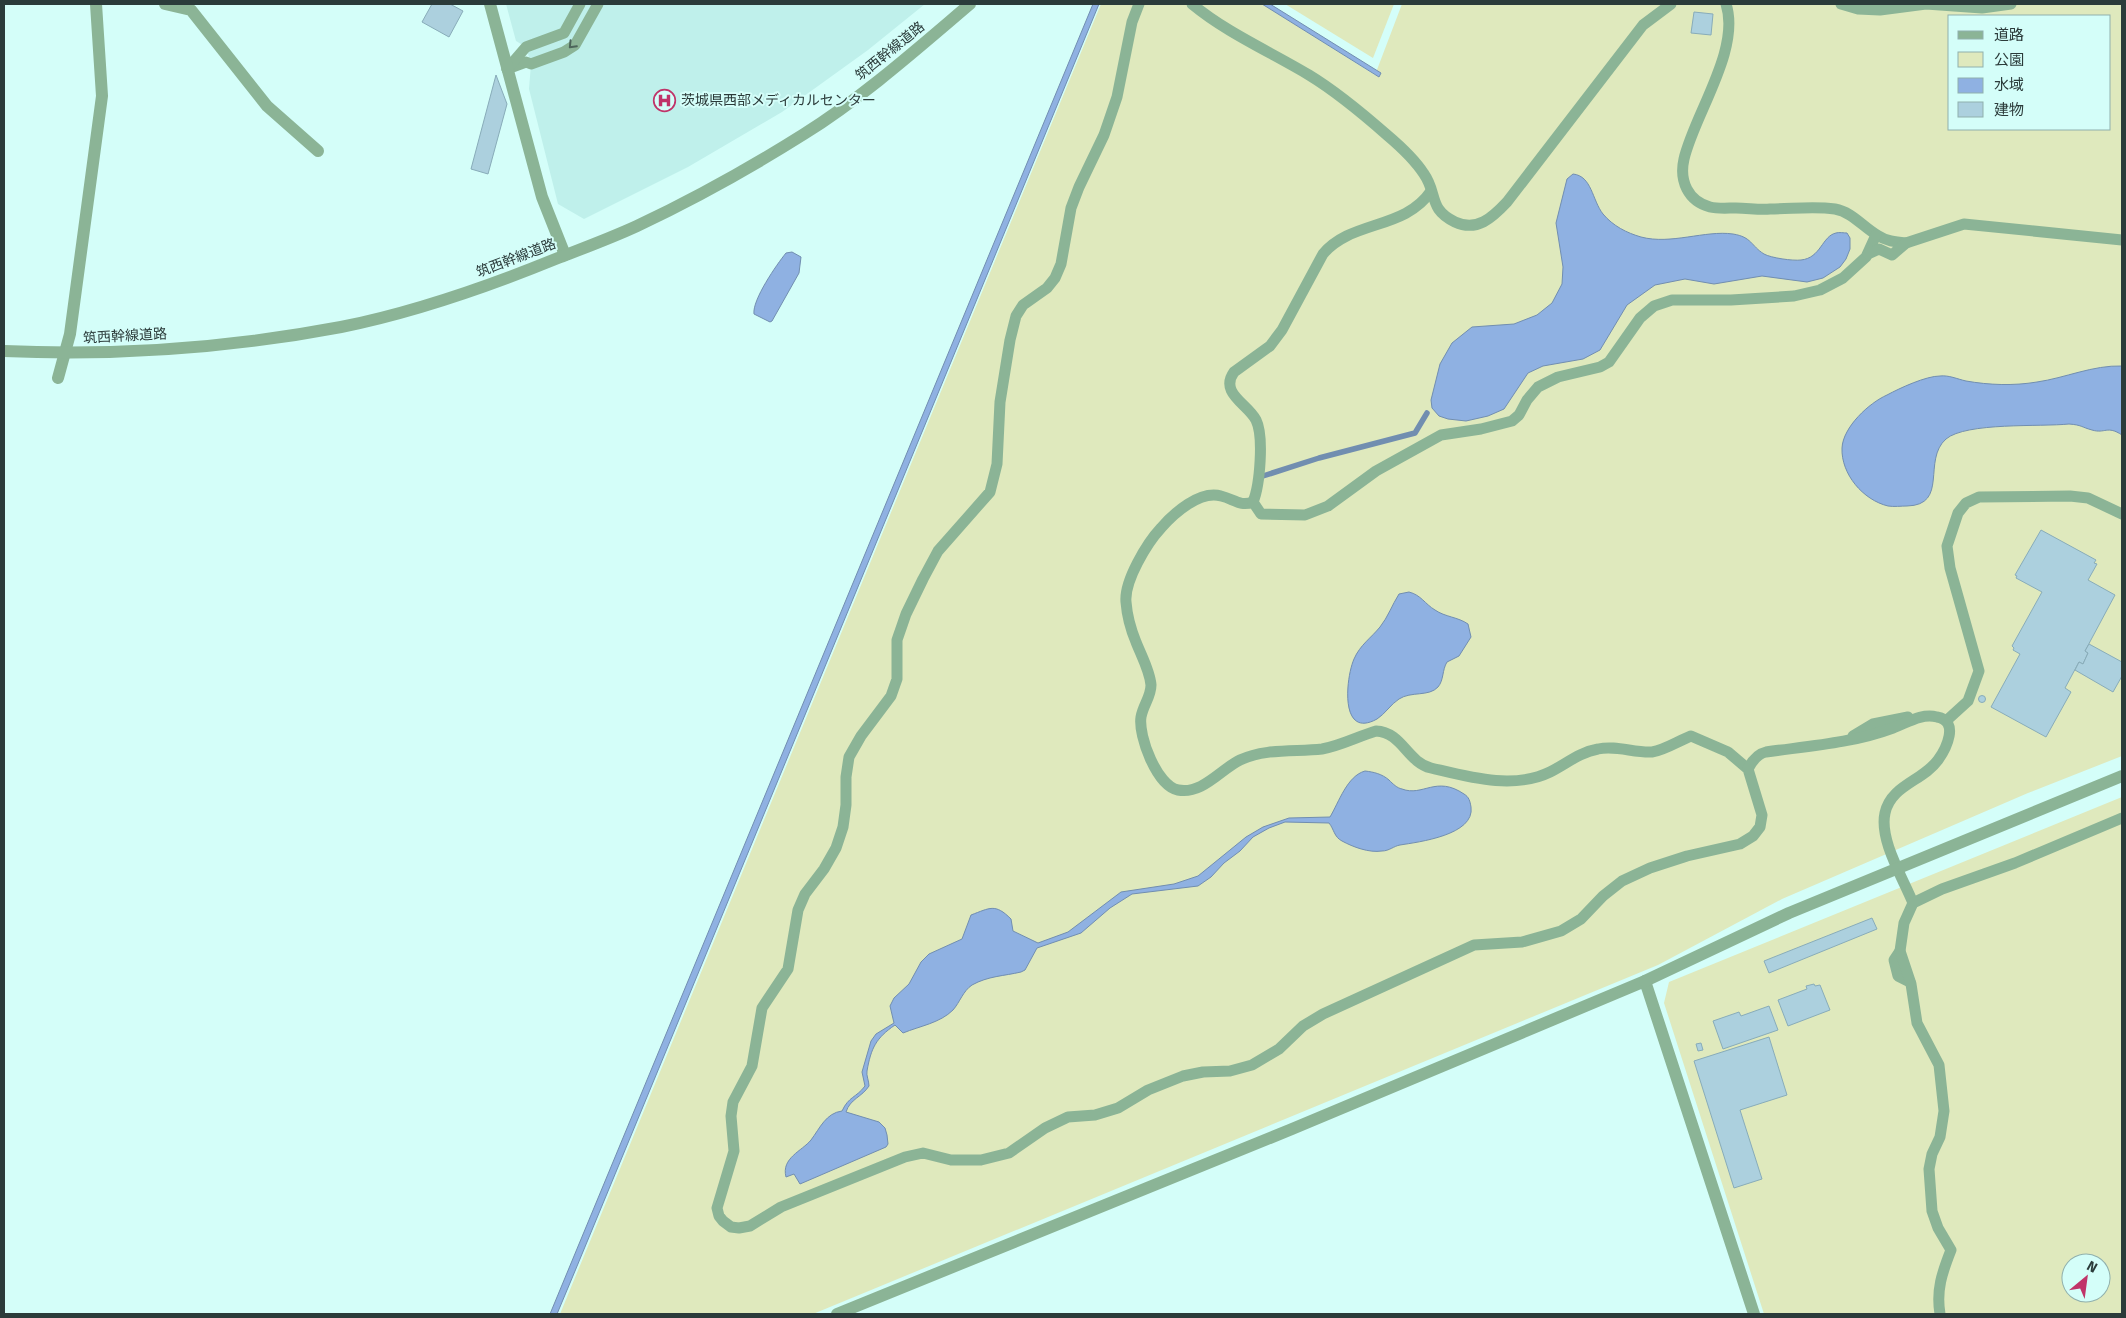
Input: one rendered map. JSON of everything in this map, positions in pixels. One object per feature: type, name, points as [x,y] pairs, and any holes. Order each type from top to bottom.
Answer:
[{"type":"street","points":[[58,378],[70,334],[102,96],[96,4]]},
{"type":"street","points":[[165,4],[191,10],[267,106],[318,151]]},
{"type":"street","points":[[490,4],[542,197],[565,256]]},
{"type":"street","name":"筑西幹線道路","points":[[4,351],[64,354],[179,348],[254,340],[342,326],[447,300],[499,282],[636,227],[687,201],[805,134],[898,66],[970,4]]},
{"type":"street","points":[[837,1314],[1292,1129],[1645,981],[1789,913],[2122,776]]},
{"type":"street","points":[[1645,981],[1754,1314]]},
{"type":"lane","points":[[507,69],[526,47],[564,33],[580,4]]},
{"type":"lane","points":[[507,69],[526,62],[531,64],[564,52],[575,45],[598,4]]},
{"type":"lane","points":[[1139,4],[1132,22],[1117,97],[1104,135],[1071,208],[1061,264],[1048,288],[1023,305],[1016,316],[1000,402],[997,464],[990,492],[938,552],[906,614],[897,640],[897,679],[891,696],[861,736],[849,756],[846,777],[846,806],[843,827],[836,848],[806,894],[798,910],[788,969],[762,1008],[752,1066],[733,1102],[731,1116],[734,1151],[717,1208],[718,1216],[731,1227],[750,1226],[781,1207],[905,1157],[923,1153],[951,1160],[981,1160],[1009,1153],[1045,1128],[1068,1117],[1095,1116],[1118,1108],[1148,1090],[1183,1076],[1203,1072],[1230,1071],[1252,1065],[1278,1049],[1303,1026],[1323,1014],[1474,945],[1522,942],[1561,931],[1581,919],[1603,896],[1622,882],[1650,868],[1687,856],[1740,844],[1753,836],[1760,826],[1762,815],[1748,769],[1728,752]]},
{"type":"lane","points":[[1192,4],[1209,18],[1309,75],[1350,102],[1390,137],[1423,172],[1432,186],[1431,192],[1437,210]]},
{"type":"lane","points":[[1420,205],[1437,210],[1456,222],[1469,227],[1480,224],[1490,218],[1507,202],[1643,25],[1671,4]]},
{"type":"lane","points":[[1840,4],[1880,10],[1926,4],[1982,8],[2012,4]]},
{"type":"lane","points":[[1729,6],[1725,46],[1714,83],[1684,160],[1682,178],[1688,194],[1701,204],[1712,207],[1769,209],[1816,207],[1838,210],[1858,220],[1876,235],[1890,242],[1906,243]]},
{"type":"lane","points":[[1247,503],[1258,478],[1260,439],[1256,420],[1233,394],[1229,386],[1234,372],[1270,346],[1282,330],[1318,262],[1336,240],[1366,228],[1395,220],[1420,205],[1431,192]]},
{"type":"lane","points":[[1913,903],[1892,855],[1886,835],[1885,815],[1889,802],[1898,791],[1937,762],[1948,741],[1950,730],[1946,721],[1937,716],[1919,717],[1868,737],[1760,754],[1740,755],[1728,752],[1690,736],[1653,752],[1610,748],[1597,749],[1580,755],[1549,772],[1516,781],[1489,780],[1428,767],[1415,761],[1394,736],[1385,731],[1376,730],[1324,748],[1260,754],[1242,759],[1197,788],[1175,790],[1163,782],[1141,731],[1141,716],[1151,692],[1151,682],[1133,634],[1126,600],[1130,580],[1140,558],[1160,528],[1183,508],[1205,496],[1220,495],[1247,503],[1261,514],[1304,514],[1328,506],[1376,471],[1441,435],[1481,429],[1512,421],[1519,416],[1527,400],[1538,387],[1558,377],[1600,367],[1609,362],[1640,318],[1654,306],[1672,300],[1731,300],[1794,296],[1820,290],[1843,278],[1868,254],[1879,249],[1892,254],[1906,243],[1964,224],[2122,240]]},
{"type":"lane","points":[[1868,254],[1876,235]]},
{"type":"lane","points":[[1946,721],[1968,701],[1979,671],[1950,568],[1947,546],[1958,513],[1966,503],[1979,497],[2070,496],[2088,498],[2122,514]]},
{"type":"lane","points":[[1748,769],[1760,754]]},
{"type":"lane","points":[[1940,1314],[1938,1297],[1942,1273],[1951,1250],[1938,1228],[1932,1211],[1928,1168],[1940,1137],[1944,1111],[1938,1065],[1917,1023],[1910,982],[1900,951],[1904,923],[1913,903],[1942,889],[2014,864],[2122,818]]},
{"type":"shaded area","name":"茨城県西部メディカルセンター","points":[[506,4],[925,4],[868,50],[782,112],[688,167],[584,219],[558,204],[529,89],[531,64],[526,47],[516,41]]},
{"type":"green space","points":[[1101,4],[1262,4],[1375,75],[1402,4],[2122,4],[2122,756],[2028,793],[1782,899],[1658,965],[813,1314],[560,1314]]},
{"type":"green space","points":[[1285,4],[1394,4],[1373,58]]},
{"type":"green space","points":[[2122,797],[2122,1314],[1764,1314],[1664,1003],[1669,982]]},
{"type":"water","points":[[1093,4],[1099,4],[575,1271],[557,1314],[550,1314]]},
{"type":"water","points":[[1262,4],[1270,4],[1381,73],[1379,77]]},
{"type":"water","points":[[1573,174],[1584,179],[1588,184],[1599,208],[1611,222],[1641,237],[1676,239],[1722,233],[1733,234],[1744,237],[1764,254],[1782,259],[1801,260],[1813,255],[1831,235],[1847,233],[1850,238],[1850,249],[1840,267],[1823,278],[1807,282],[1762,276],[1714,284],[1685,279],[1655,285],[1627,305],[1600,350],[1583,359],[1543,366],[1528,373],[1504,409],[1488,416],[1466,421],[1439,416],[1432,408],[1431,400],[1440,364],[1452,343],[1472,327],[1514,324],[1537,315],[1552,303],[1562,284],[1563,267],[1556,223],[1567,179]]},
{"type":"water","points":[[792,252],[801,257],[799,273],[770,322],[754,314],[754,308],[761,291],[777,265],[786,253]]},
{"type":"water","points":[[2111,366],[2122,366],[2122,435],[2109,430],[2096,431],[2069,424],[2004,426],[1970,430],[1956,434],[1946,439],[1939,448],[1931,490],[1927,498],[1920,504],[1907,506],[1888,506],[1870,498],[1855,484],[1845,467],[1842,448],[1843,440],[1858,417],[1880,399],[1921,380],[1943,376],[1983,383],[2019,384],[2048,380]]},
{"type":"water","points":[[1409,592],[1417,595],[1439,612],[1468,624],[1471,637],[1459,656],[1447,662],[1440,684],[1434,690],[1399,699],[1377,719],[1365,723],[1356,721],[1351,714],[1348,704],[1348,691],[1351,668],[1356,654],[1383,623],[1399,594]]},
{"type":"water","points":[[1365,771],[1381,775],[1398,788],[1410,791],[1438,786],[1454,789],[1464,794],[1470,801],[1470,817],[1455,831],[1385,851],[1361,849],[1342,841],[1329,823],[1285,822],[1253,837],[1211,877],[1198,886],[1132,894],[1110,908],[1081,933],[1037,948],[1025,970],[990,978],[972,985],[966,990],[953,1010],[942,1018],[903,1033],[895,1025],[883,1034],[875,1044],[870,1056],[867,1073],[869,1086],[850,1104],[846,1112],[879,1122],[885,1128],[887,1135],[888,1144],[886,1147],[800,1184],[794,1174],[786,1177],[785,1170],[793,1155],[811,1140],[828,1118],[836,1112],[842,1111],[847,1102],[865,1086],[862,1072],[871,1041],[876,1034],[894,1023],[890,1006],[894,998],[909,984],[921,962],[929,954],[962,939],[971,915],[992,908],[1001,911],[1011,919],[1013,931],[1038,943],[1068,932],[1121,892],[1174,884],[1198,876],[1246,837],[1263,827],[1289,818],[1330,817],[1348,784],[1353,778]]},
{"type":"building","points":[[432,4],[450,4],[463,11],[449,37],[422,22]]},
{"type":"building","points":[[1694,12],[1713,14],[1711,35],[1691,33]]},
{"type":"building","points":[[496,75],[507,104],[488,174],[471,169]]},
{"type":"building","points":[[2041,530],[2096,560],[2094,563],[2097,564],[2088,580],[2115,595],[2085,651],[2088,653],[2083,664],[2079,662],[2065,688],[2071,692],[2046,737],[1991,707],[2020,654],[2013,650],[2012,646],[2042,592],[2016,578],[2017,576],[2015,575]]},
{"type":"building","points":[[2089,644],[2122,662],[2122,676],[2113,692],[2075,670],[2079,662],[2083,664],[2088,653],[2085,651]]},
{"type":"building","points":[[1982,696],[1985,699],[1982,702],[1979,699]]},
{"type":"building","points":[[1872,918],[1877,929],[1769,973],[1764,961]]},
{"type":"building","points":[[1814,984],[1815,986],[1820,985],[1830,1010],[1788,1026],[1778,1000],[1807,989],[1806,986]]},
{"type":"building","points":[[1769,1006],[1778,1030],[1723,1049],[1713,1021],[1739,1012],[1741,1016]]},
{"type":"building","points":[[1769,1037],[1787,1095],[1740,1110],[1762,1179],[1734,1188],[1694,1061]]},
{"type":"building","points":[[1701,1043],[1703,1050],[1698,1051],[1696,1044]]},
{"type":"waterway","points":[[1263,476],[1319,458],[1415,433],[1427,413]]},
{"type":"place","name":"茨城県西部メディカルセンター","points":[[665,100]]}]
